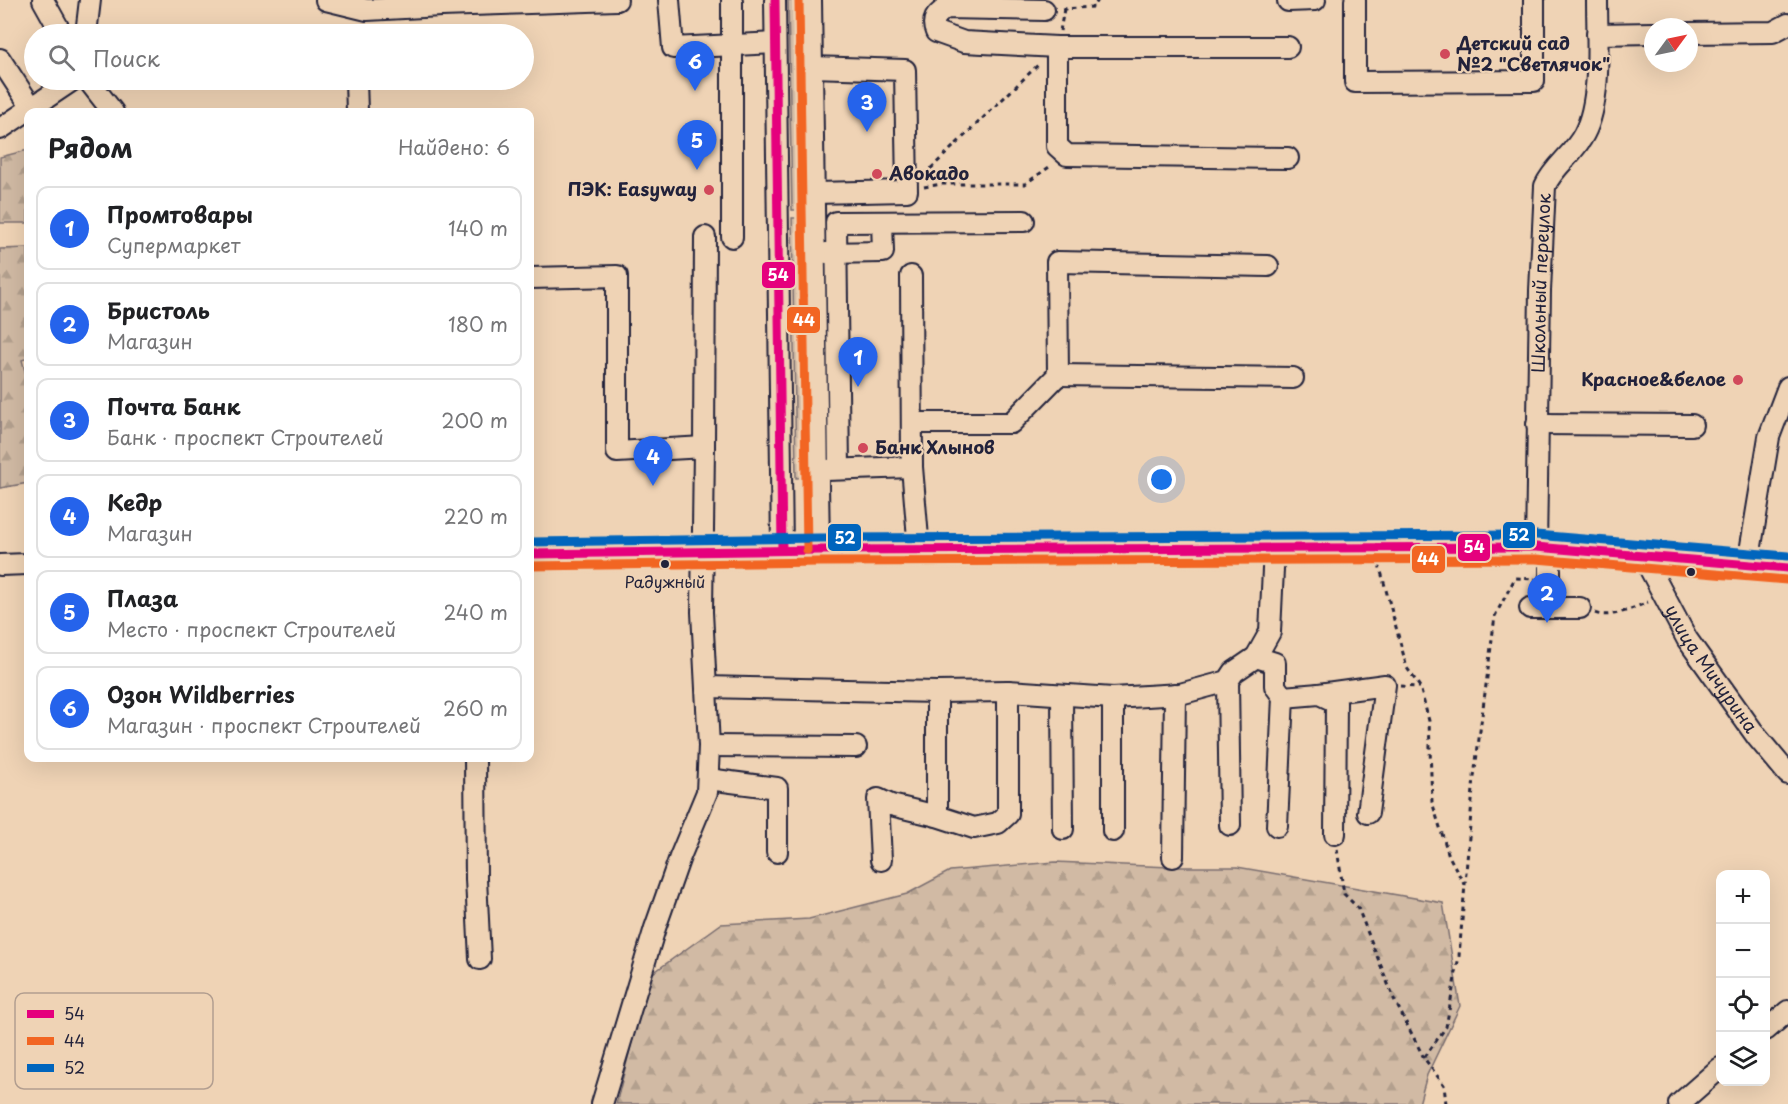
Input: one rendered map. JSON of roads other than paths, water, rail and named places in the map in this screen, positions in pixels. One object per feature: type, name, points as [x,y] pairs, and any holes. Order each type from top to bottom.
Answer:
[{"type":"street","points":[[43,0],[56,24]]},
{"type":"street","points":[[87,24],[90,0]]},
{"type":"street","points":[[326,0],[367,10],[441,3],[617,0]]},
{"type":"street","points":[[669,0],[673,48],[775,43]]},
{"type":"street","points":[[732,0],[732,237]]},
{"type":"street","points":[[775,0],[782,550]]},
{"type":"street","points":[[811,0],[819,550]]},
{"type":"street","points":[[1288,1],[1315,0]]},
{"type":"street","points":[[1355,0],[1355,82],[1534,81],[1534,0]]},
{"type":"street","name":"Школьный переулок","points":[[1550,608],[1550,579],[1543,548],[1537,424],[1545,186],[1553,172],[1571,154],[1584,136],[1590,121],[1595,99],[1597,0]]},
{"type":"street","points":[[1054,10],[946,8],[936,14],[933,24],[936,32],[964,42],[1057,47],[1288,48]]},
{"type":"street","points":[[1698,33],[1773,32],[1788,24]]},
{"type":"street","points":[[1597,34],[1644,33]]},
{"type":"street","points":[[1057,47],[1057,146],[1067,155],[1288,158]]},
{"type":"street","points":[[0,59],[32,108],[58,90]]},
{"type":"street","points":[[812,67],[905,69],[907,191],[814,193]]},
{"type":"street","points":[[96,90],[109,108]]},
{"type":"street","points":[[356,90],[357,108]]},
{"type":"street","points":[[0,129],[24,113]]},
{"type":"street","points":[[839,469],[837,253],[832,222],[1024,221]]},
{"type":"street","points":[[815,252],[883,252],[882,222]]},
{"type":"street","points":[[602,1104],[655,928],[680,857],[707,792],[709,746],[702,612],[705,237]]},
{"type":"street","points":[[912,423],[1011,423],[1058,375],[1057,262],[1268,266]]},
{"type":"street","points":[[534,278],[617,276],[617,452],[704,447]]},
{"type":"street","points":[[911,276],[912,467],[918,550]]},
{"type":"street","points":[[1058,375],[1293,378]]},
{"type":"street","points":[[1748,564],[1769,436],[1788,387]]},
{"type":"street","points":[[1537,424],[1692,425]]},
{"type":"street","points":[[818,470],[912,467]]},
{"type":"street","points":[[1230,825],[1228,681],[1234,672],[1256,657],[1270,632],[1274,548]]},
{"type":"street","points":[[534,554],[782,550],[1543,548],[1788,568]]},
{"type":"street","name":"улица Мичурина","points":[[1643,556],[1687,639],[1757,737],[1788,774]]},
{"type":"street","points":[[0,565],[24,564]]},
{"type":"street","points":[[1530,608],[1580,608]]},
{"type":"street","points":[[1256,657],[1275,663],[1275,686],[1282,697],[1277,826]]},
{"type":"street","points":[[706,687],[937,692],[1008,691],[1113,698],[1175,694],[1228,681]]},
{"type":"street","points":[[1282,697],[1385,685],[1368,813]]},
{"type":"street","points":[[881,860],[878,799],[891,805],[974,828],[998,823],[1008,814],[1008,691]]},
{"type":"street","points":[[937,692],[937,816]]},
{"type":"street","points":[[1173,857],[1175,694]]},
{"type":"street","points":[[1319,694],[1336,702],[1335,834]]},
{"type":"street","points":[[1062,695],[1063,829]]},
{"type":"street","points":[[1113,698],[1113,831]]},
{"type":"street","points":[[709,746],[856,747]]},
{"type":"street","points":[[475,762],[476,879],[480,959]]},
{"type":"street","points":[[708,779],[777,788],[777,852]]},
{"type":"street","points":[[1770,1027],[1788,1011]]},
{"type":"street","points":[[1680,1104],[1716,1072]]},
{"type":"place","name":"Детский сад №2 \"Светлячок\"","points":[[1445,54]]},
{"type":"place","name":"Озон Wildberries","points":[[695,91]]},
{"type":"place","name":"Почта Банк","points":[[867,132]]},
{"type":"place","name":"Плаза","points":[[697,170]]},
{"type":"place","name":"Авокадо","points":[[877,174]]},
{"type":"place","name":"ПЭК: Easyway","points":[[709,190]]},
{"type":"place","name":"Красное&белое","points":[[1738,380]]},
{"type":"place","name":"Промтовары","points":[[858,387]]},
{"type":"place","name":"Банк Хлынов","points":[[863,448]]},
{"type":"place","name":"Кедр","points":[[653,486]]},
{"type":"place","name":"Радужный","points":[[665,564]]},
{"type":"place","name":"Бристоль","points":[[1547,623]]}]
